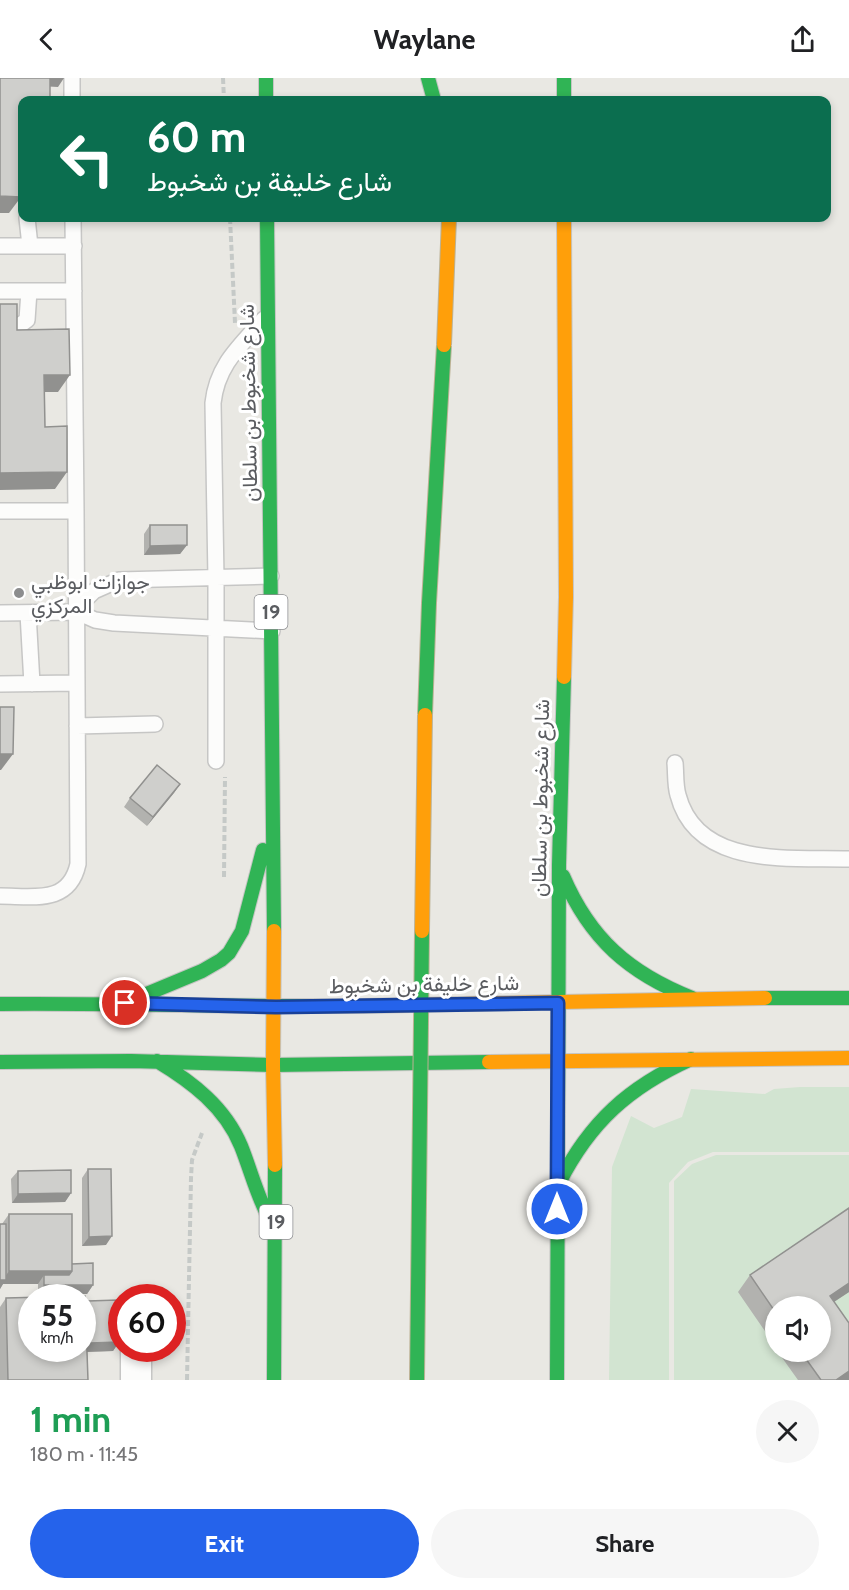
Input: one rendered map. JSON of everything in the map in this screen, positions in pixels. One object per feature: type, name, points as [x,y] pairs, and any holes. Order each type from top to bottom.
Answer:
[{"type":"main road","points":[[266,78],[266,96]]},
{"type":"main road","points":[[428,78],[433,96]]},
{"type":"main road","points":[[564,78],[564,96]]},
{"type":"main road","name":"شارع شخبوط بن سلطان","points":[[267,222],[276,1007],[273,1065],[276,1231],[274,1380]]},
{"type":"main road","points":[[417,1380],[424,757],[429,603],[447,296],[449,222]]},
{"type":"main road","name":"شارع شخبوط بن سلطان","points":[[557,1380],[558,1003],[566,597],[564,222]]},
{"type":"main road","points":[[125,1003],[207,970],[232,950],[242,931],[258,867],[273,821],[273,798]]},
{"type":"main road","points":[[560,866],[580,911],[610,950],[657,984],[692,998]]},
{"type":"main road","name":"شارع خليفة بن شخبوط","points":[[0,1004],[125,1003],[276,1007],[558,1003],[692,998],[849,998]]},
{"type":"main road","points":[[0,1062],[157,1061],[273,1065],[849,1058]]},
{"type":"main road","points":[[557,1188],[579,1146],[609,1109],[647,1080],[691,1059]]},
{"type":"main road","points":[[157,1061],[194,1085],[219,1110],[240,1146],[255,1189],[276,1231]]},
{"type":"street","points":[[135,1362],[136,1380]]},
{"type":"lane","points":[[72,78],[72,96]]},
{"type":"lane","points":[[25,222],[30,246]]},
{"type":"lane","points":[[0,896],[53,895],[70,884],[76,874],[78,864],[73,222]]},
{"type":"lane","points":[[0,246],[74,246]]},
{"type":"lane","points":[[0,291],[74,291]]},
{"type":"lane","points":[[5,327],[20,325],[27,320],[29,291]]},
{"type":"lane","points":[[216,761],[214,389],[225,364],[268,314]]},
{"type":"lane","points":[[0,511],[76,511]]},
{"type":"lane","points":[[77,612],[94,591],[119,580],[271,576]]},
{"type":"lane","points":[[0,613],[77,612],[95,620],[114,623],[272,631]]},
{"type":"lane","points":[[28,613],[32,684]]},
{"type":"lane","points":[[0,684],[77,684]]},
{"type":"lane","points":[[77,726],[155,724]]},
{"type":"lane","points":[[675,763],[678,795],[686,814],[713,842],[731,851],[751,856],[849,859]]},
{"type":"path","points":[[223,78],[224,96]]},
{"type":"path","points":[[187,1380],[192,1160],[197,1143],[206,1126],[219,1110]]},
{"type":"green space","points":[[849,1087],[849,1152],[713,1152],[688,1162],[669,1183],[669,1380],[609,1380],[612,1167],[631,1116],[654,1128],[682,1117],[691,1089],[765,1094],[774,1089]]},
{"type":"green space","points":[[716,1155],[849,1155],[849,1380],[674,1380],[674,1181],[692,1164]]},
{"type":"building","points":[[0,78],[50,78],[50,96],[18,96],[18,197],[0,196]]},
{"type":"building","points":[[0,304],[17,304],[17,330],[69,329],[70,375],[44,375],[45,427],[67,426],[67,472],[0,473]]},
{"type":"building","points":[[150,525],[187,525],[187,545],[150,546]]},
{"type":"building","points":[[0,707],[14,707],[13,754],[0,754]]},
{"type":"building","points":[[157,765],[180,784],[153,817],[130,798]]},
{"type":"building","points":[[88,1169],[111,1169],[112,1236],[89,1237]]},
{"type":"building","points":[[71,1170],[71,1193],[18,1194],[18,1171]]},
{"type":"building","points":[[849,1208],[849,1283],[830,1296],[765,1297],[750,1275]]},
{"type":"building","points":[[9,1214],[72,1214],[72,1271],[9,1271]]},
{"type":"building","points":[[0,1224],[6,1224],[6,1280],[0,1280]]},
{"type":"building","points":[[93,1263],[93,1284],[44,1284],[44,1275],[69,1275],[72,1271],[72,1264]]},
{"type":"building","points":[[831,1297],[849,1323],[849,1371],[836,1380],[821,1380],[808,1362],[831,1362]]},
{"type":"building","points":[[6,1298],[18,1298],[18,1362],[87,1362],[88,1380],[8,1380]]},
{"type":"building","points":[[108,1300],[108,1342],[96,1343],[96,1301]]},
{"type":"traffic: fast","points":[[266,78],[266,96]]},
{"type":"traffic: fast","points":[[428,78],[433,96]]},
{"type":"traffic: fast","points":[[564,78],[564,96]]},
{"type":"traffic: fast","points":[[267,222],[274,931]]},
{"type":"traffic: fast","points":[[425,715],[444,345]]},
{"type":"traffic: fast","points":[[557,1380],[559,865],[564,677]]},
{"type":"traffic: fast","points":[[125,1003],[202,971],[229,953],[242,931],[263,850]]},
{"type":"traffic: fast","points":[[563,876],[586,918],[614,951],[649,977],[692,998]]},
{"type":"traffic: fast","points":[[417,1380],[422,931]]},
{"type":"traffic: fast","points":[[765,998],[849,998]]},
{"type":"traffic: fast","points":[[0,1004],[362,1006]]},
{"type":"traffic: fast","points":[[559,1183],[584,1142],[613,1109],[630,1094],[691,1059]]},
{"type":"traffic: fast","points":[[0,1062],[131,1061],[273,1065],[489,1062]]},
{"type":"traffic: fast","points":[[157,1061],[195,1087],[226,1119],[241,1146],[270,1220]]},
{"type":"traffic: fast","points":[[274,1380],[275,1165]]},
{"type":"traffic: slow","points":[[444,345],[449,222]]},
{"type":"traffic: slow","points":[[564,222],[566,597],[564,677]]},
{"type":"traffic: slow","points":[[422,931],[425,715]]},
{"type":"traffic: slow","points":[[274,931],[275,1165]]},
{"type":"traffic: slow","points":[[362,1006],[765,998]]},
{"type":"traffic: slow","points":[[489,1062],[849,1058]]},
{"type":"place","name":"جوازات ابوظبي المركزي","points":[[19,593]]},
{"type":"route","points":[[125,1003],[276,1007],[558,1003],[557,1209]]}]
